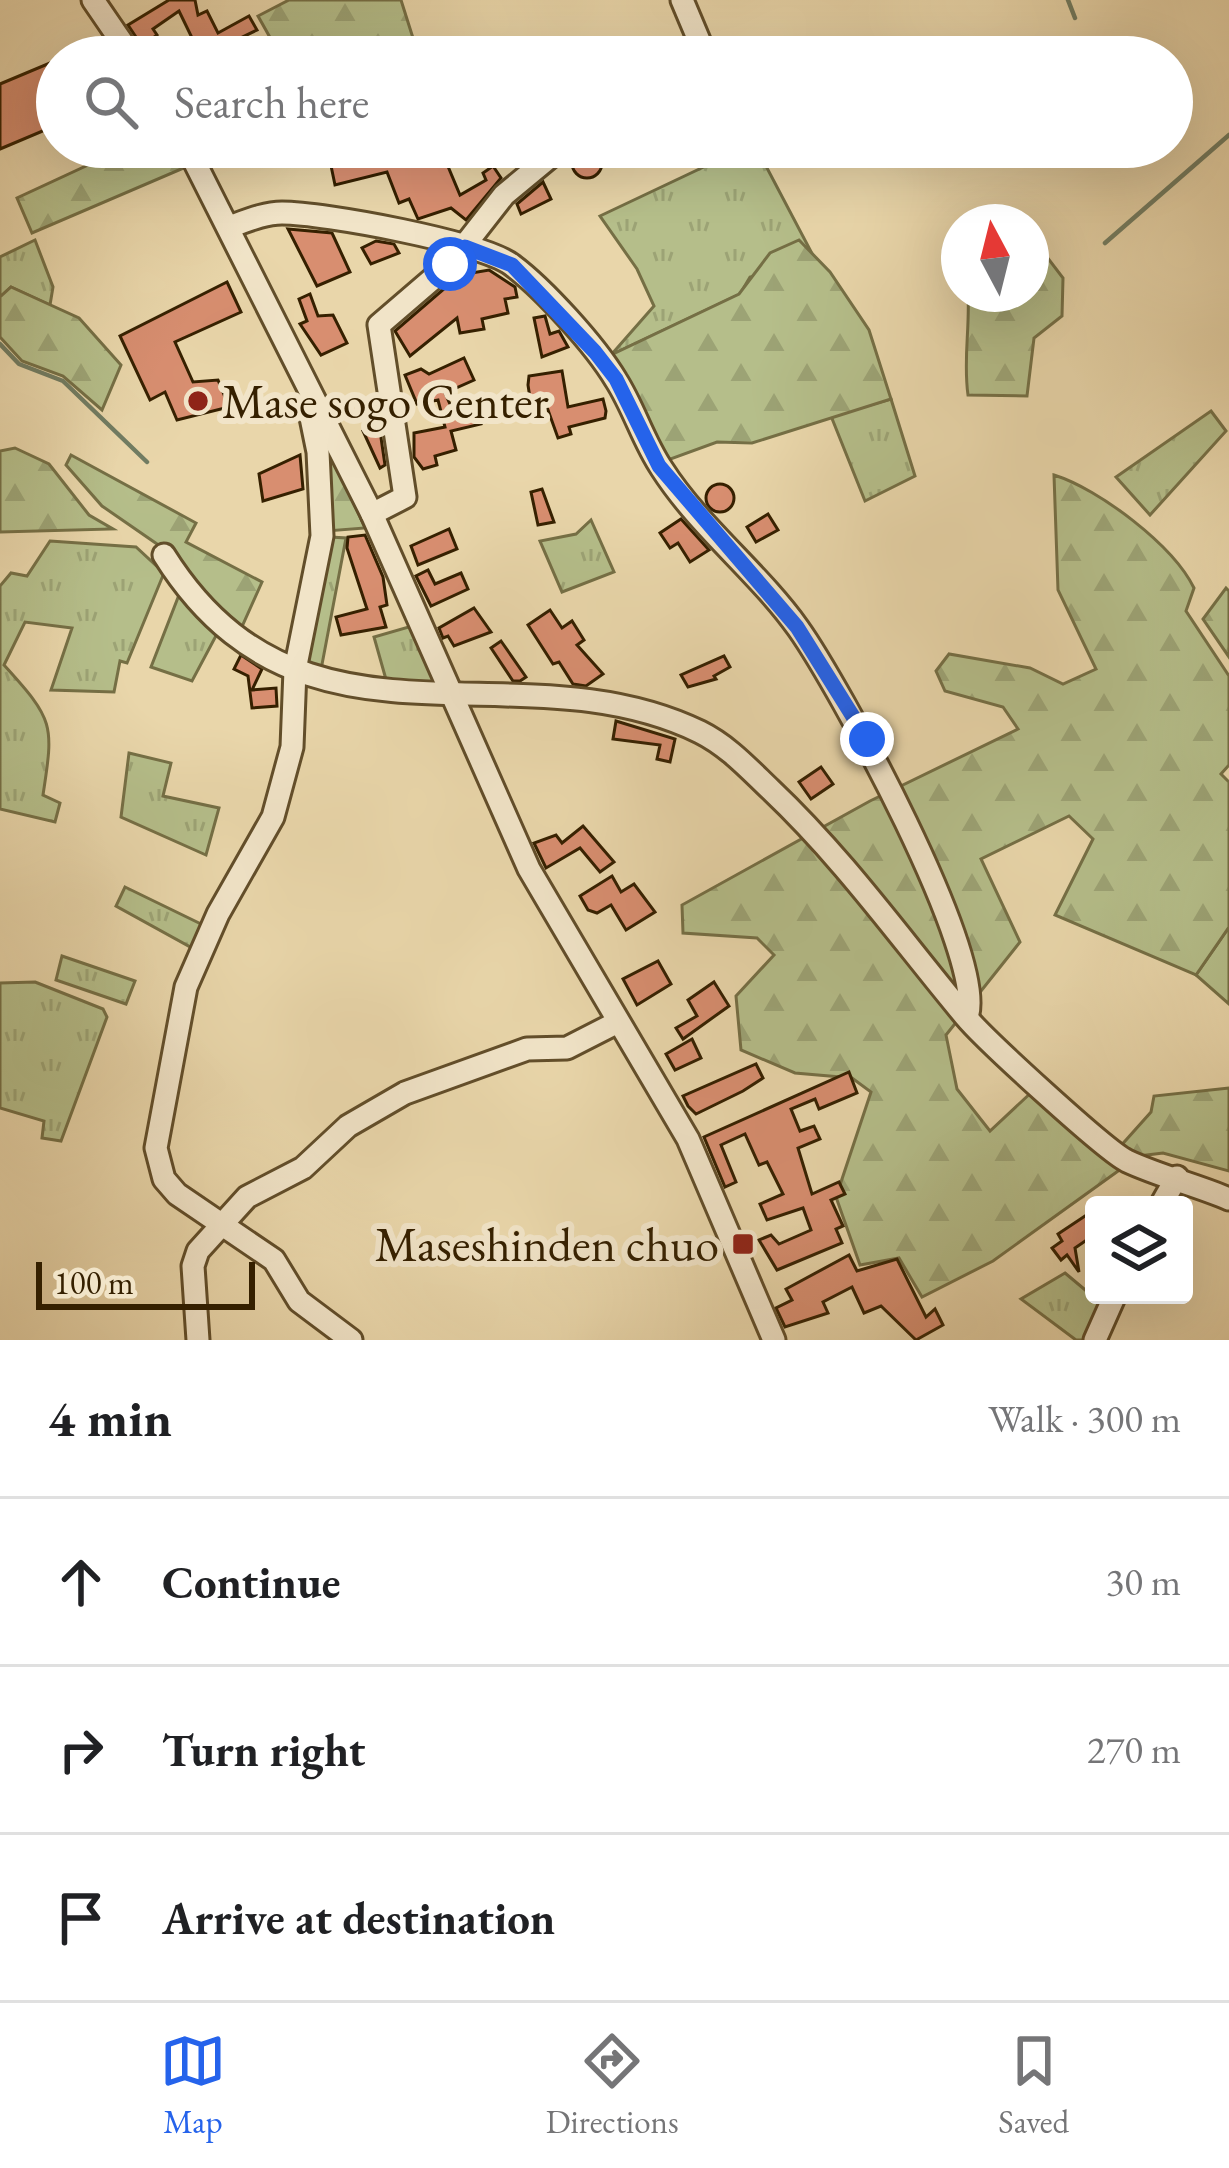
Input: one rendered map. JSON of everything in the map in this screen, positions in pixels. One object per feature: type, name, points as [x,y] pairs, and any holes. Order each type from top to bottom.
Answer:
[{"type":"street","points":[[93,0],[118,36]]},
{"type":"street","points":[[682,0],[697,36]]},
{"type":"street","points":[[199,168],[372,514],[529,869],[698,1160],[774,1340]]},
{"type":"street","points":[[372,514],[405,497],[389,368],[378,328],[465,247],[504,195],[537,168]]},
{"type":"street","points":[[230,226],[286,212],[393,228],[465,247],[512,265],[595,352],[680,494],[797,627],[867,739],[953,939],[970,1009],[967,1018]]},
{"type":"street","points":[[313,392],[309,408],[318,452],[322,536],[295,670],[292,747],[280,796],[186,987],[156,1130],[164,1179],[217,1226],[274,1260],[298,1301],[351,1340]]},
{"type":"street","points":[[164,555],[206,613],[295,670],[321,681],[456,697],[576,700],[686,726],[723,746],[845,862],[967,1018],[1125,1160],[1229,1199]]},
{"type":"street","points":[[198,1340],[193,1266],[217,1226],[248,1197],[303,1168],[348,1126],[405,1093],[527,1049],[567,1048],[619,1022]]},
{"type":"street","points":[[1166,1196],[1177,1177]]},
{"type":"street","points":[[1095,1340],[1111,1304]]},
{"type":"green space","points":[[289,0],[401,0],[412,36],[269,36],[258,16]]},
{"type":"green space","points":[[82,168],[184,168],[32,233],[17,198]]},
{"type":"green space","points":[[702,168],[767,168],[817,263],[750,277],[740,294],[611,355],[654,306],[637,269],[600,216]]},
{"type":"green space","points":[[35,240],[53,287],[50,305],[11,287],[0,297],[0,257]]},
{"type":"green space","points":[[799,240],[830,272],[869,330],[891,399],[752,443],[717,442],[668,460],[611,355],[739,294],[770,253]]},
{"type":"green space","points":[[1049,260],[1063,278],[1062,316],[1034,338],[1027,396],[968,395],[968,312],[1049,312]]},
{"type":"green space","points":[[11,287],[79,318],[121,365],[102,410],[63,376],[22,361],[0,337],[0,297]]},
{"type":"green space","points":[[891,399],[915,476],[865,501],[831,416]]},
{"type":"green space","points":[[1211,411],[1226,431],[1150,515],[1116,477]]},
{"type":"green space","points":[[15,448],[49,464],[89,515],[113,529],[0,532],[0,451]]},
{"type":"green space","points":[[71,455],[196,523],[186,542],[262,582],[240,631],[170,553],[102,506],[66,465]]},
{"type":"green space","points":[[334,460],[365,528],[327,531],[326,463]]},
{"type":"green space","points":[[1054,475],[1113,506],[1170,554],[1194,588],[1186,611],[1229,676],[1229,765],[1221,774],[1229,782],[1229,927],[1196,975],[1055,915],[1093,839],[1069,816],[981,859],[1020,942],[946,1035],[957,1089],[990,1131],[1035,1089],[1109,1159],[1151,1112],[1154,1096],[1229,1088],[1229,1171],[1163,1153],[1139,1156],[993,1261],[922,1297],[899,1258],[860,1265],[836,1197],[871,1092],[852,1078],[795,1073],[741,1050],[736,996],[774,955],[757,938],[683,933],[682,905],[870,801],[1018,729],[1003,707],[945,691],[936,671],[949,654],[1030,668],[1063,684],[1096,669],[1058,590]]},
{"type":"green space","points":[[591,520],[614,572],[562,592],[540,541],[576,534]]},
{"type":"green space","points":[[330,537],[346,538],[320,675],[303,666]]},
{"type":"green space","points":[[50,541],[136,547],[164,573],[127,663],[120,661],[114,692],[51,690],[72,628],[25,622],[4,665],[33,699],[46,724],[49,752],[43,795],[60,803],[55,822],[0,809],[0,586],[11,573],[27,576]]},
{"type":"green space","points":[[1226,588],[1229,591],[1229,657],[1203,619]]},
{"type":"green space","points":[[179,595],[218,632],[192,681],[151,667]]},
{"type":"green space","points":[[412,626],[439,687],[387,683],[374,637]]},
{"type":"green space","points":[[129,753],[171,763],[163,796],[219,808],[206,855],[121,817]]},
{"type":"green space","points":[[125,887],[203,925],[194,949],[116,906]]},
{"type":"green space","points":[[1229,927],[1229,1004],[1196,975]]},
{"type":"green space","points":[[62,956],[135,981],[126,1004],[56,980]]},
{"type":"green space","points":[[35,982],[103,1009],[107,1017],[61,1141],[42,1138],[44,1121],[0,1108],[0,983]]},
{"type":"green space","points":[[1065,1273],[1085,1290],[1085,1304],[1102,1304],[1086,1340],[1076,1340],[1021,1299]]},
{"type":"building","points":[[169,0],[195,0],[198,15],[207,11],[218,33],[249,16],[257,30],[245,36],[191,36],[179,11],[153,29],[156,36],[135,36],[128,25]]},
{"type":"building","points":[[36,69],[36,134],[0,149],[0,84]]},
{"type":"building","points":[[331,168],[449,168],[460,195],[486,180],[483,173],[490,168],[501,178],[466,220],[451,208],[418,219],[409,199],[399,203],[387,172],[335,185]]},
{"type":"building","points":[[573,168],[601,168],[587,178]]},
{"type":"building","points":[[543,182],[551,199],[521,214],[517,204]]},
{"type":"building","points":[[288,229],[332,233],[350,272],[317,286]]},
{"type":"building","points":[[376,241],[394,244],[399,253],[371,264],[362,248]]},
{"type":"building","points":[[489,270],[515,287],[517,297],[505,299],[508,313],[482,319],[484,329],[460,333],[457,318],[410,356],[395,331],[460,275]]},
{"type":"building","points":[[227,282],[241,312],[175,342],[193,382],[218,380],[229,407],[177,420],[165,392],[150,400],[120,336]]},
{"type":"building","points":[[310,294],[318,316],[333,315],[347,343],[321,355],[300,324],[307,321],[299,299]]},
{"type":"building","points":[[545,316],[550,334],[559,331],[568,347],[542,357],[534,318]]},
{"type":"building","points":[[464,358],[474,380],[445,393],[454,413],[477,408],[481,424],[451,431],[456,450],[435,456],[437,465],[423,469],[414,457],[414,433],[445,427],[438,400],[417,404],[405,375],[421,369],[429,374]]},
{"type":"building","points":[[562,371],[568,407],[603,399],[606,411],[605,418],[569,427],[571,434],[558,438],[543,396],[530,398],[528,385],[529,376]]},
{"type":"building","points":[[379,424],[385,465],[380,468],[363,431]]},
{"type":"building","points":[[300,455],[303,489],[263,501],[259,474]]},
{"type":"building","points":[[720,484],[730,488],[734,498],[730,508],[720,512],[710,508],[706,498],[710,488]]},
{"type":"building","points":[[542,489],[554,522],[538,525],[531,492]]},
{"type":"building","points":[[768,514],[778,530],[756,542],[747,527]]},
{"type":"building","points":[[681,519],[709,550],[690,562],[678,543],[670,548],[660,533]]},
{"type":"building","points":[[449,529],[457,549],[418,565],[411,546]]},
{"type":"building","points":[[365,535],[383,577],[387,605],[380,607],[386,627],[341,635],[336,617],[367,609],[347,548],[348,537]]},
{"type":"building","points":[[428,570],[435,584],[461,573],[468,589],[431,606],[416,576]]},
{"type":"building","points":[[474,608],[491,632],[454,646],[448,636],[443,638],[439,628]]},
{"type":"building","points":[[550,610],[562,628],[572,621],[584,640],[577,645],[603,674],[586,686],[573,684],[559,662],[553,664],[528,625]]},
{"type":"building","points":[[501,641],[526,677],[520,681],[513,681],[491,648]]},
{"type":"building","points":[[241,655],[262,669],[252,690],[276,688],[277,706],[252,708],[248,676],[234,669]]},
{"type":"building","points":[[724,656],[730,667],[716,679],[688,687],[681,675]]},
{"type":"building","points":[[616,721],[675,739],[670,762],[657,759],[660,745],[613,739]]},
{"type":"building","points":[[821,767],[833,784],[811,799],[799,782]]},
{"type":"building","points":[[583,826],[614,862],[600,872],[580,848],[546,868],[534,843],[556,835],[562,843]]},
{"type":"building","points":[[612,876],[621,892],[634,884],[655,912],[626,930],[611,905],[597,913],[588,910],[580,896]]},
{"type":"building","points":[[658,961],[671,984],[637,1005],[623,979]]},
{"type":"building","points":[[714,982],[729,1006],[683,1039],[676,1028],[697,1016],[688,1000]]},
{"type":"building","points":[[692,1039],[701,1058],[675,1070],[666,1054]]},
{"type":"building","points":[[756,1064],[763,1078],[743,1091],[696,1114],[688,1106],[683,1096]]},
{"type":"building","points":[[849,1072],[857,1093],[819,1109],[815,1099],[791,1109],[800,1131],[814,1126],[820,1139],[798,1148],[812,1194],[839,1182],[845,1194],[831,1200],[843,1226],[836,1229],[842,1243],[777,1270],[759,1240],[771,1235],[779,1244],[811,1230],[803,1208],[767,1220],[760,1204],[783,1194],[767,1162],[759,1165],[745,1134],[721,1145],[736,1182],[725,1187],[704,1137]]},
{"type":"building","points":[[1085,1216],[1085,1241],[1075,1248],[1079,1272],[1067,1255],[1061,1260],[1052,1248],[1062,1241],[1058,1234]]},
{"type":"building","points":[[849,1255],[857,1271],[897,1259],[926,1317],[935,1309],[943,1325],[916,1340],[881,1306],[864,1313],[852,1287],[823,1302],[828,1313],[785,1327],[776,1308],[792,1300],[786,1289]]},
{"type":"waterway","points":[[1068,0],[1075,18]]},
{"type":"waterway","points":[[1193,166],[1229,135]]},
{"type":"waterway","points":[[1105,243],[1191,168]]},
{"type":"waterway","points":[[0,344],[19,364],[63,381],[147,462]]},
{"type":"place","name":"Mase sogo Center","points":[[198,401]]},
{"type":"place","name":"Maseshinden chuo","points":[[743,1244]]},
{"type":"route","points":[[450,264],[465,247],[512,265],[595,352],[616,379],[659,466],[797,627],[867,739]]}]
